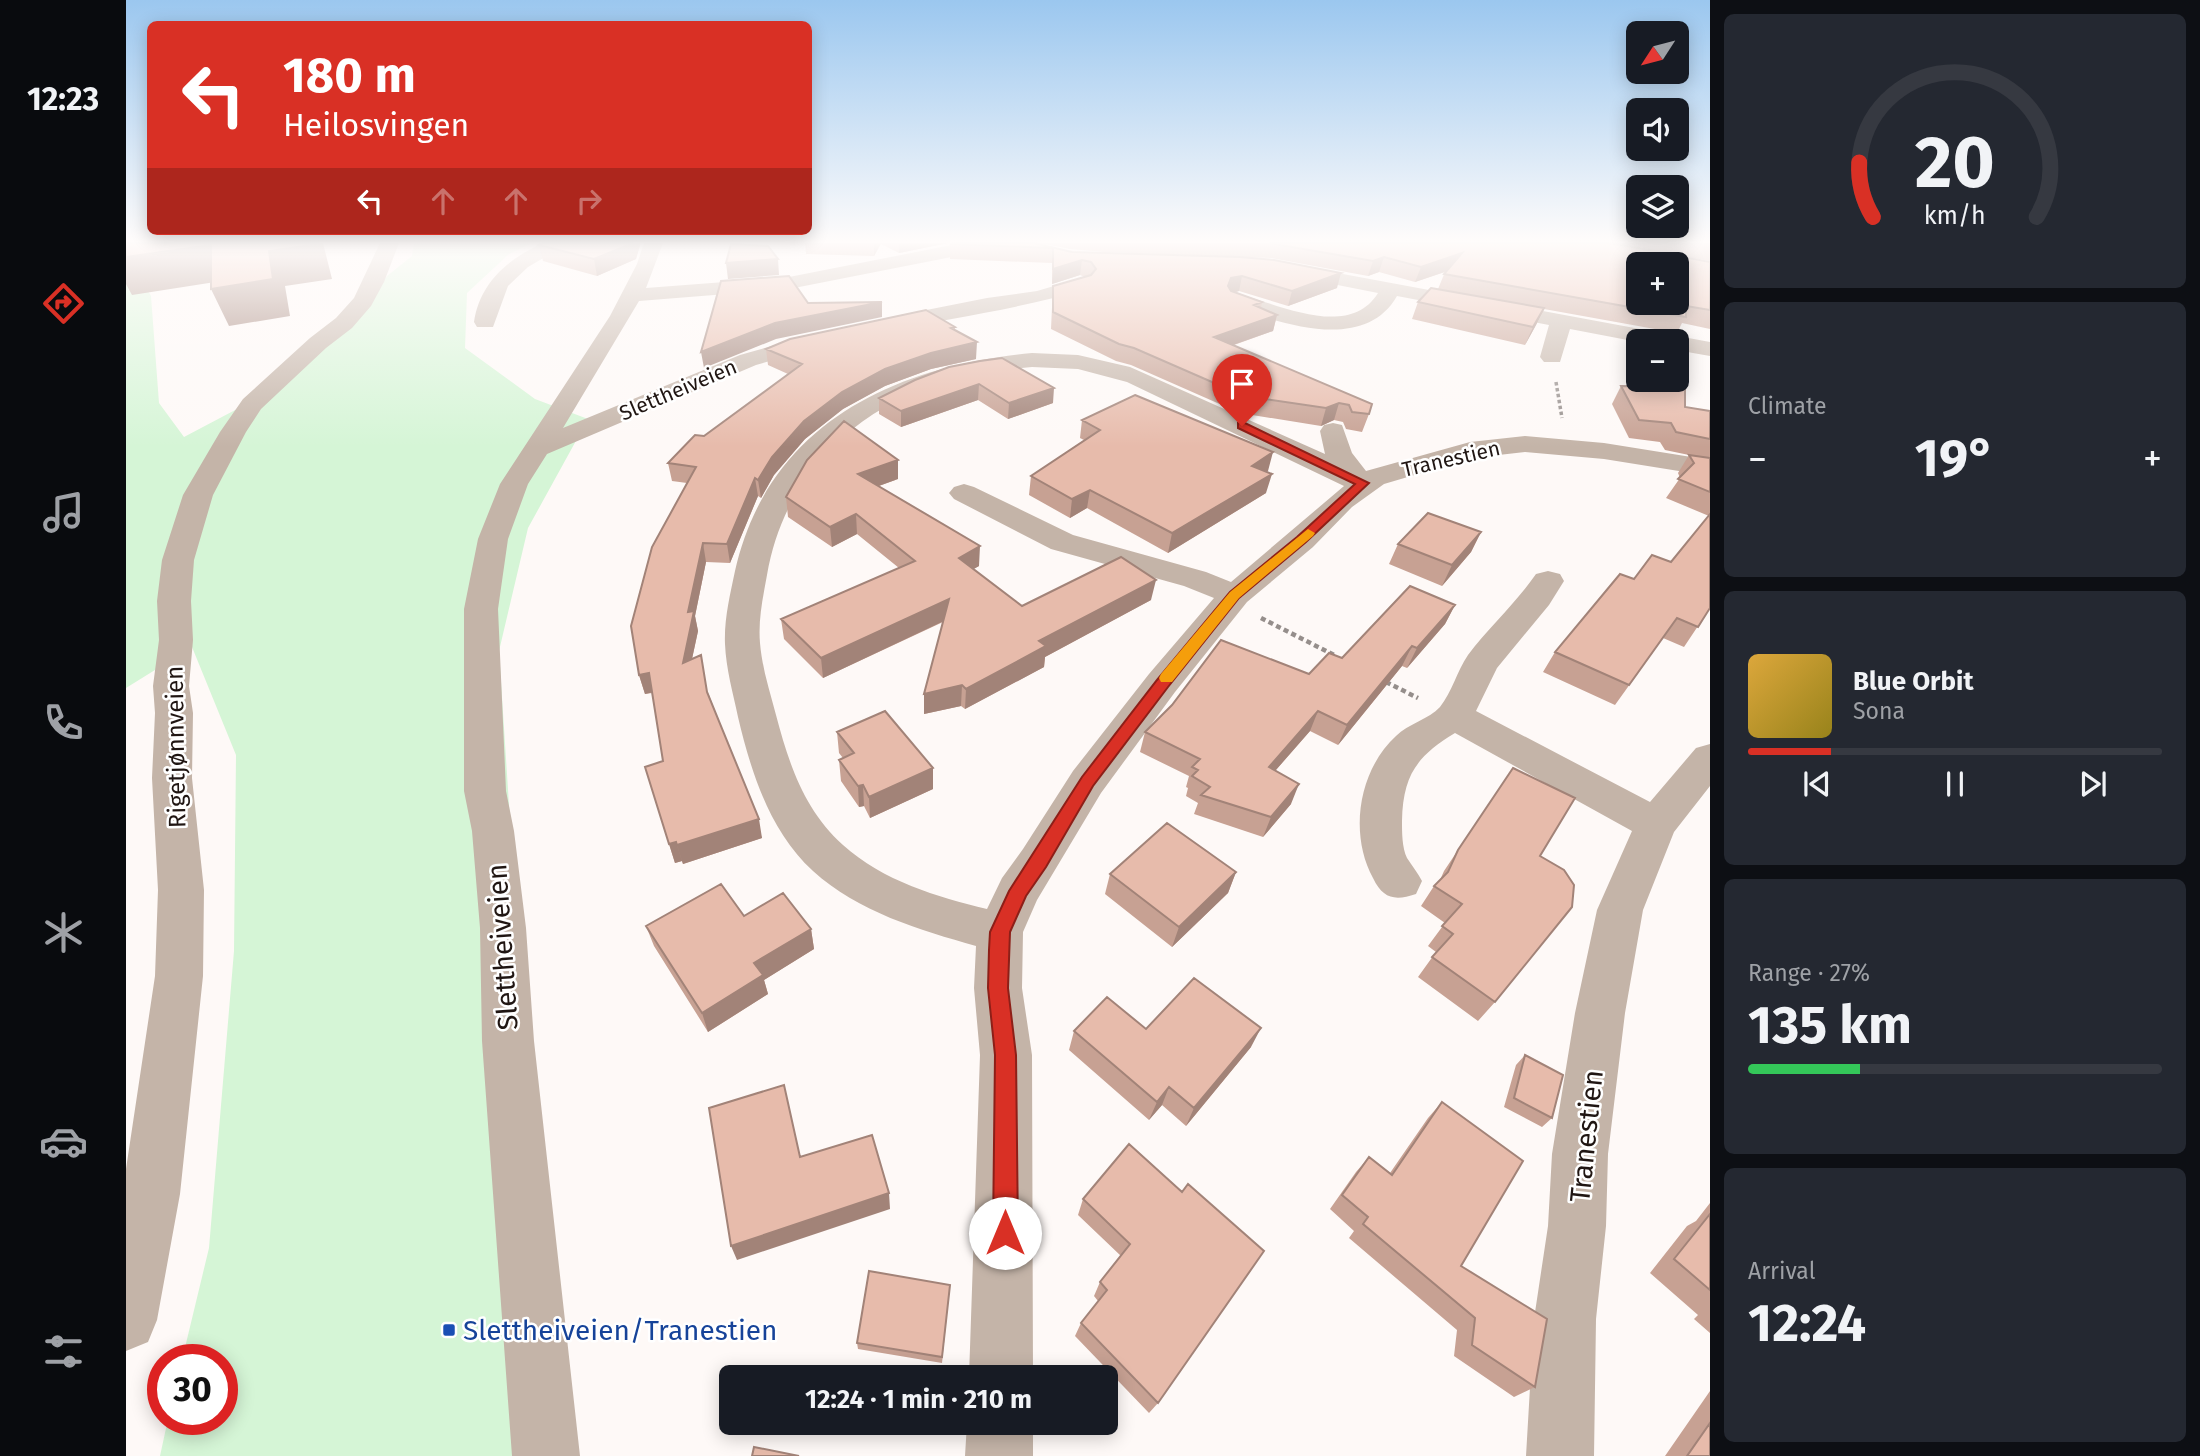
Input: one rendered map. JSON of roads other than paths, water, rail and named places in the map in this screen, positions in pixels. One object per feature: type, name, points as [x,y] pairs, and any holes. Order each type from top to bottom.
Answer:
[{"type":"street","name":"Rigetjønnveien","points":[[126,1320],[151,1194],[179,976],[181,890],[172,778],[174,713],[171,685],[176,640],[174,601],[178,559],[198,495],[252,404],[355,311]]},
{"type":"street","points":[[485,323],[488,311]]},
{"type":"street","name":"Slettheiveien","points":[[547,1456],[508,1041],[503,928],[493,831],[485,791],[481,609],[493,539],[514,484],[619,311]]},
{"type":"street","points":[[860,331],[954,311]]},
{"type":"street","points":[[1270,311],[1297,320],[1343,321],[1374,311]]},
{"type":"street","points":[[1507,311],[1626,333]]},
{"type":"street","points":[[1552,357],[1561,321]]},
{"type":"street","name":"Slettheiveien","points":[[535,449],[748,360],[785,347],[835,336]]},
{"type":"street","points":[[1689,345],[1710,349]]},
{"type":"street","points":[[1000,932],[899,902],[857,880],[827,857],[795,818],[774,773],[761,734],[744,659],[741,632],[758,540],[767,516],[796,472],[853,416],[893,392],[964,368],[1010,361],[1046,360],[1082,363],[1130,375],[1363,483]]},
{"type":"street","points":[[1333,431],[1334,447],[1339,457],[1363,483]]},
{"type":"street","name":"Tranestien","points":[[1001,1365],[1006,1055],[998,988],[1000,932],[1018,891],[1040,862],[1087,782],[1162,683],[1247,606],[1302,540],[1363,483],[1470,450],[1525,444],[1566,447],[1710,468]]},
{"type":"street","points":[[964,493],[1062,542],[1195,579],[1247,606]]},
{"type":"street","points":[[1400,881],[1388,870],[1381,847],[1381,800],[1387,778],[1403,754],[1420,736],[1454,716],[1481,663],[1548,582]]},
{"type":"street","points":[[1454,716],[1656,824]]},
{"type":"street","name":"Tranestien","points":[[1560,1456],[1565,1319],[1577,1226],[1580,1154],[1600,1013],[1620,910],[1656,824],[1710,758]]},
{"type":"street","points":[[999,1456],[1000,1435]]},
{"type":"place","name":"Slettheiveien/Tranestien","points":[[449,1330]]}]
